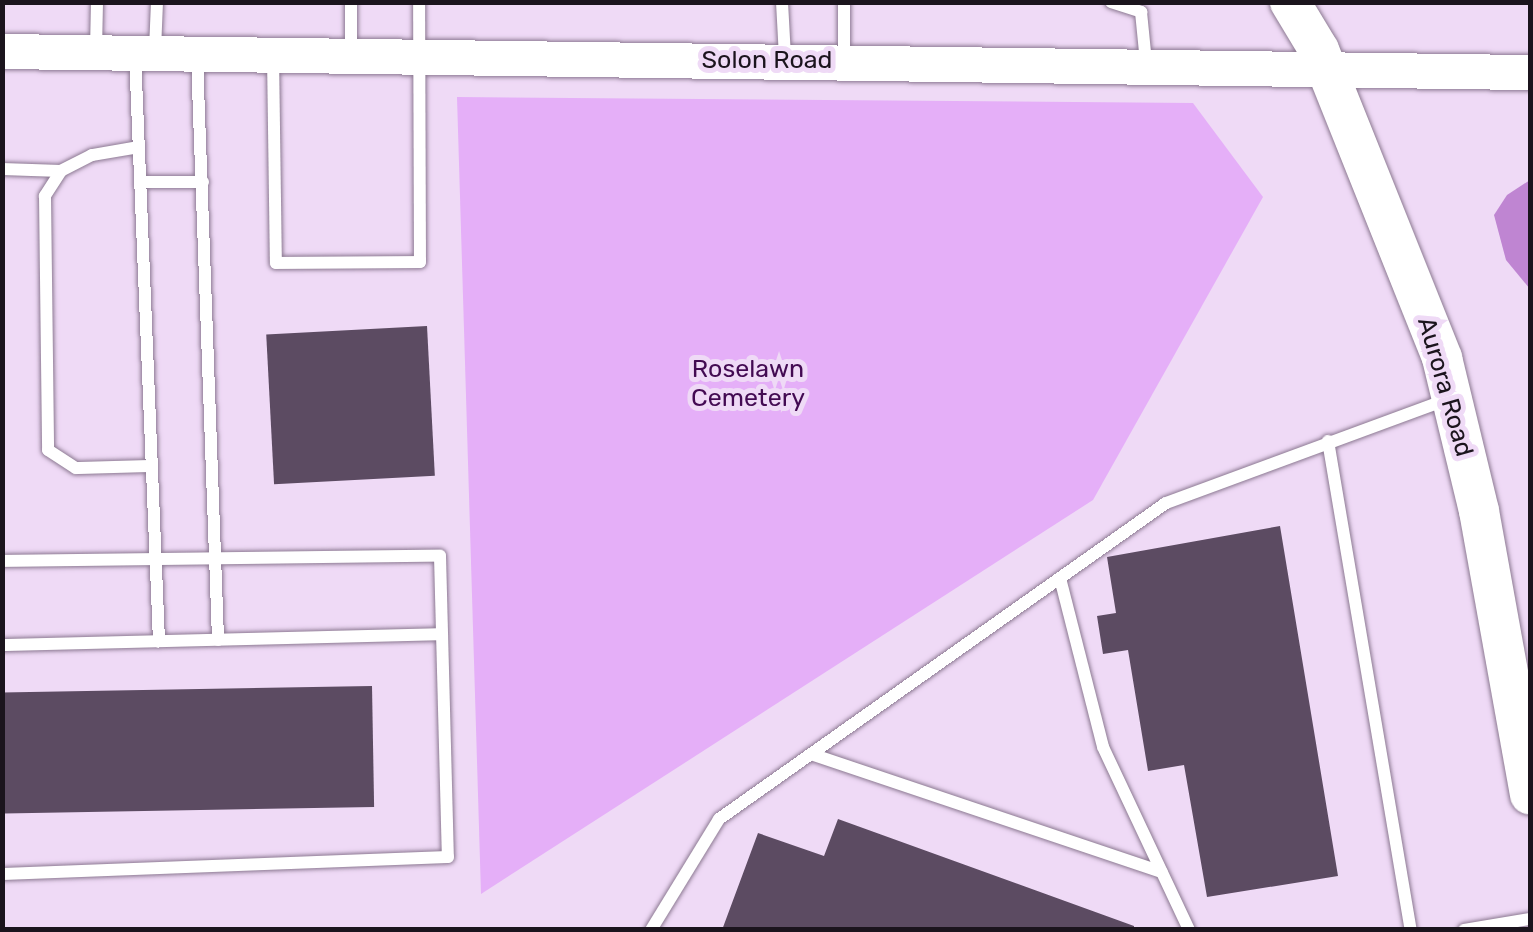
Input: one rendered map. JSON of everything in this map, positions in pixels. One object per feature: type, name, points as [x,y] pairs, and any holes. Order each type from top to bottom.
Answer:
[{"type":"main road","name":"Aurora Road","points":[[1290,2],[1329,73],[1451,397],[1530,794]]},
{"type":"street","name":"Solon Road","points":[[2,50],[1146,63],[1329,73],[1530,72]]},
{"type":"lane","points":[[96,51],[97,2]]},
{"type":"lane","points":[[156,2],[145,52],[139,147],[159,642]]},
{"type":"lane","points":[[351,2],[351,56]]},
{"type":"lane","points":[[273,54],[276,263],[420,262],[419,2]]},
{"type":"lane","points":[[782,2],[785,60]]},
{"type":"lane","points":[[844,2],[844,60]]},
{"type":"lane","points":[[1111,2],[1142,8],[1146,63]]},
{"type":"lane","points":[[197,55],[218,640]]},
{"type":"lane","points":[[2,169],[61,171],[92,155],[139,147]]},
{"type":"lane","points":[[61,171],[45,196],[48,450],[76,468],[152,466]]},
{"type":"lane","points":[[140,182],[203,182]]},
{"type":"lane","points":[[652,930],[719,819],[1166,503],[1451,397]]},
{"type":"lane","points":[[1328,441],[1411,930]]},
{"type":"lane","points":[[2,561],[440,556],[448,857],[2,874]]},
{"type":"lane","points":[[1060,578],[1103,747],[1189,930]]},
{"type":"lane","points":[[2,646],[442,634]]},
{"type":"lane","points":[[811,754],[1162,872]]},
{"type":"lane","points":[[1464,930],[1530,919]]},
{"type":"green space","name":"Roselawn Cemetery","points":[[457,97],[1193,103],[1263,197],[1093,500],[481,894]]},
{"type":"shaded area","points":[[1530,180],[1530,289],[1506,260],[1494,215],[1507,195]]},
{"type":"building","points":[[427,326],[435,476],[274,484],[266,334]]},
{"type":"building","points":[[1280,526],[1338,876],[1207,897],[1184,765],[1148,771],[1128,650],[1103,654],[1097,616],[1116,613],[1107,557]]},
{"type":"building","points":[[372,686],[374,807],[4,813],[2,692]]},
{"type":"building","points":[[838,819],[1134,926],[1134,930],[722,930],[758,833],[824,856]]}]
